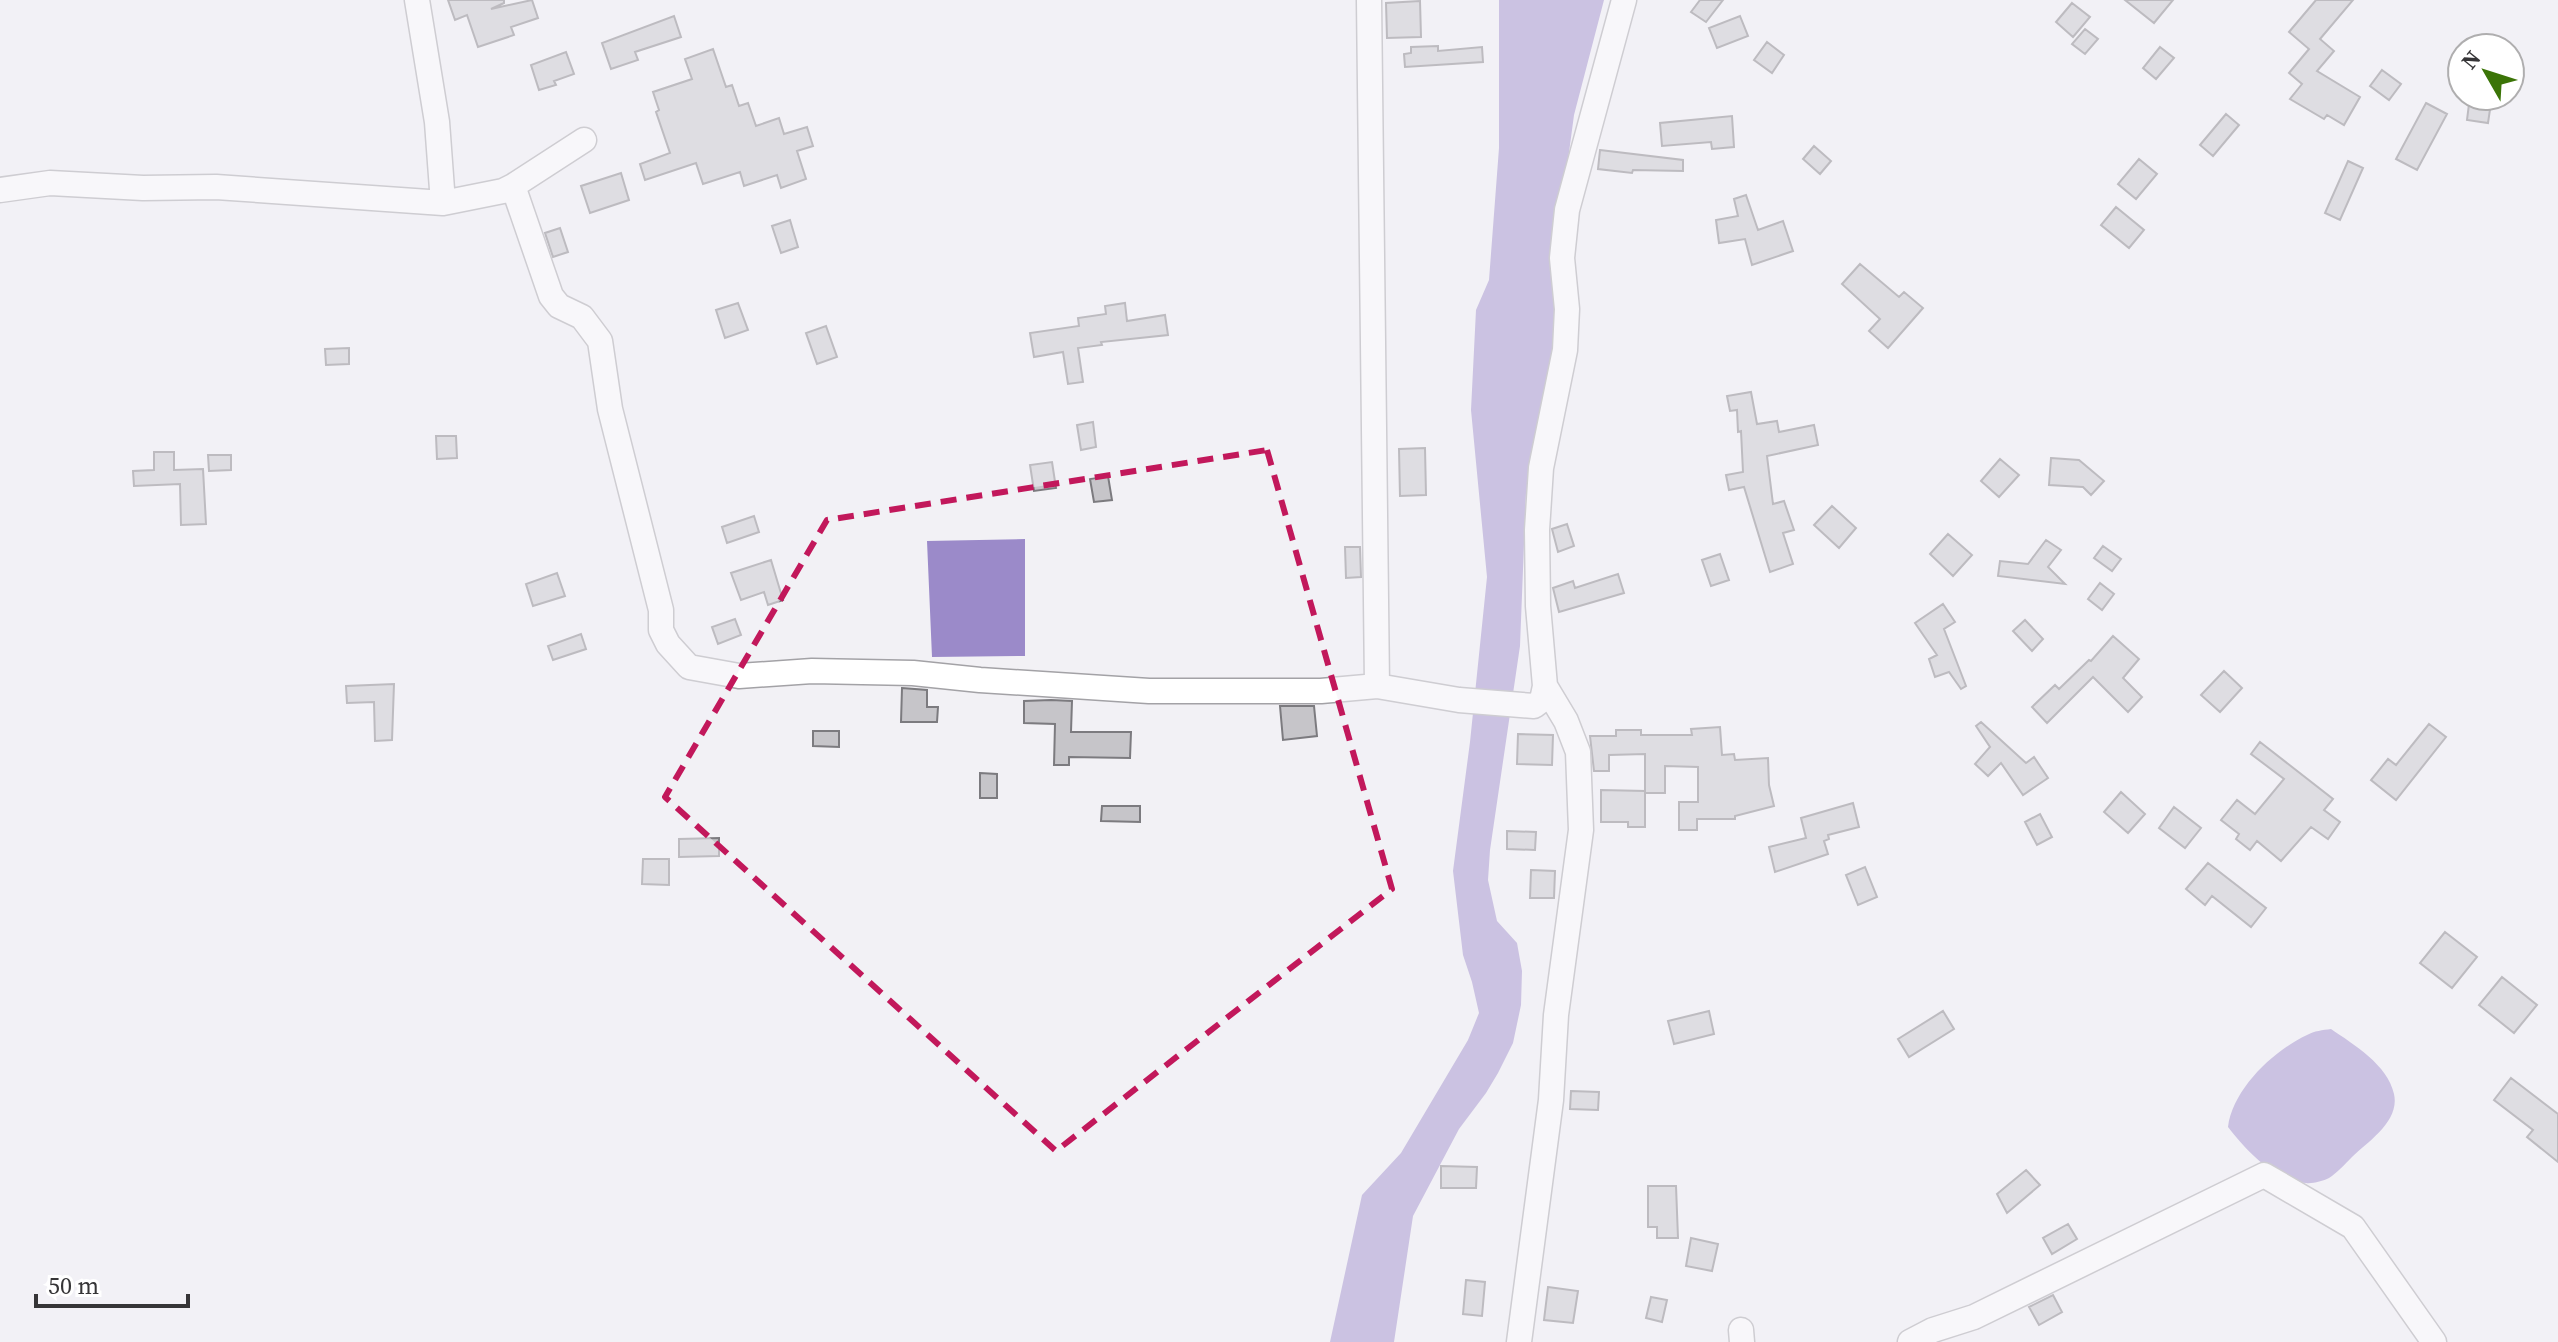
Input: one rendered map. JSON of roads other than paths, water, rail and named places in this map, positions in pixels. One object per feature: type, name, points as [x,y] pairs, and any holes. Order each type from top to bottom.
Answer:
[{"type":"street","points":[[417,0],[437,122],[443,203]]},
{"type":"street","points":[[1369,0],[1377,686]]},
{"type":"street","points":[[1519,1342],[1551,1100],[1556,1015],[1581,830],[1578,752],[1566,721],[1540,696],[1537,530],[1541,468],[1565,350],[1567,309],[1562,258],[1567,210],[1624,0]]},
{"type":"street","points":[[0,190],[50,183],[143,188],[216,187],[443,203],[503,191],[584,140]]},
{"type":"street","points":[[513,186],[551,296],[559,306],[582,317],[600,341],[610,409],[661,610],[661,630],[668,644],[689,667],[739,676],[812,671],[913,673],[1149,691],[1321,691],[1377,686],[1459,700],[1540,696]]},
{"type":"street","points":[[1910,1342],[1933,1330],[1974,1317],[2264,1175],[2353,1227],[2434,1342]]}]
